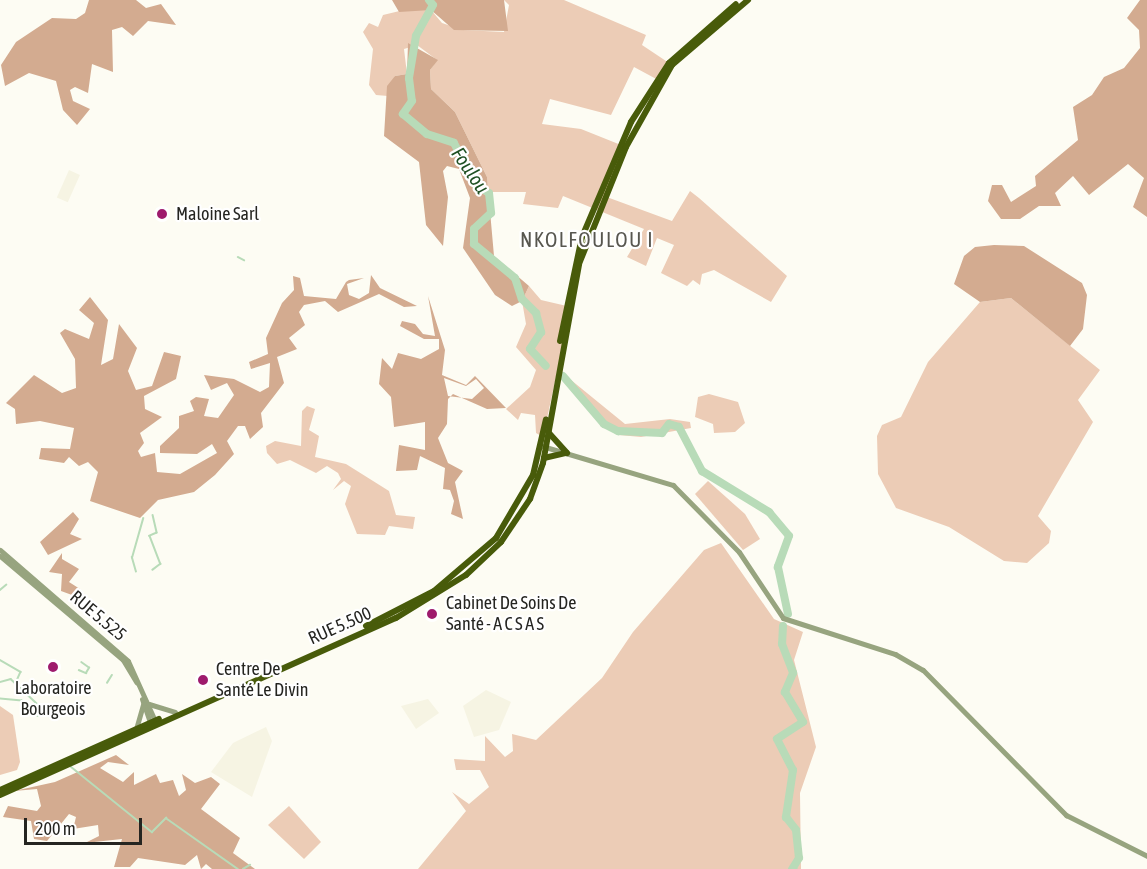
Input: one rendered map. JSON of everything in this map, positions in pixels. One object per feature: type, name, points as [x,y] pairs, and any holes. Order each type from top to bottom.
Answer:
[{"type":"main road","points":[[610,175],[631,122],[662,71],[741,0]]},
{"type":"main road","points":[[610,175],[649,99],[672,65],[748,0]]},
{"type":"main road","name":"RUE 5.500","points":[[0,795],[153,724],[396,618],[452,585],[512,528],[544,458],[569,286],[610,175]]},
{"type":"main road","points":[[547,431],[567,453]]},
{"type":"main road","name":"RUE 5.500","points":[[0,790],[136,729],[153,724],[394,613],[462,571],[507,524],[544,447]]},
{"type":"main road","points":[[544,458],[567,453]]},
{"type":"street","points":[[544,447],[673,485],[739,552],[783,618],[791,623],[894,654],[923,670],[1066,814],[1147,856]]},
{"type":"street","name":"RUE 5.525","points":[[0,550],[129,661],[153,724]]},
{"type":"street","name":"RUE 5.525","points":[[0,556],[123,660],[145,702]]},
{"type":"street","points":[[136,729],[145,702],[175,712]]},
{"type":"shaded area","points":[[89,0],[136,0],[146,8],[161,4],[176,25],[148,21],[133,36],[122,27],[112,30],[113,72],[92,64],[88,93],[75,87],[70,90],[73,101],[90,109],[77,125],[63,110],[56,81],[29,73],[5,86],[1,65],[16,42],[52,18],[76,19],[85,13]]},
{"type":"shaded area","points":[[392,0],[504,0],[508,31],[454,30],[431,10],[399,12]]},
{"type":"shaded area","points":[[504,0],[564,0],[646,35],[642,45],[672,65],[660,81],[634,67],[611,115],[550,99],[542,124],[581,129],[626,147],[604,196],[672,221],[690,191],[787,276],[771,302],[714,270],[702,274],[700,285],[693,280],[687,286],[661,273],[674,245],[657,238],[646,266],[627,257],[644,229],[563,196],[558,208],[523,204],[526,192],[488,192],[487,177],[455,112],[431,89],[430,70],[437,60],[417,45],[404,49],[407,74],[395,76],[388,96],[376,95],[369,85],[373,49],[363,32],[369,23],[378,27],[383,15],[412,8],[431,10],[442,23],[463,30],[504,32],[509,5]]},
{"type":"shaded area","points":[[1140,0],[1147,0],[1147,217],[1133,207],[1144,178],[1128,164],[1089,195],[1073,176],[1055,193],[1061,206],[1039,206],[1020,219],[1001,219],[988,201],[992,185],[1002,185],[1011,202],[1036,186],[1035,176],[1078,140],[1073,107],[1092,95],[1104,77],[1124,68],[1140,48],[1139,30],[1127,18]]},
{"type":"shaded area","points":[[408,43],[438,60],[430,70],[431,89],[455,112],[487,177],[494,256],[529,286],[522,301],[512,306],[495,295],[463,248],[470,198],[459,169],[447,166],[443,171],[448,197],[443,246],[426,225],[419,162],[384,136],[387,86],[395,76],[407,74]]},
{"type":"shaded area","points":[[69,170],[80,175],[68,202],[57,197]]},
{"type":"shaded area","points":[[1024,246],[1082,283],[1087,295],[1083,329],[1070,346],[1011,298],[980,302],[954,284],[964,256],[975,247]]},
{"type":"shaded area","points":[[371,275],[380,288],[417,306],[404,307],[379,294],[338,312],[325,301],[304,305],[299,312],[305,325],[289,338],[297,349],[277,357],[284,383],[261,413],[263,427],[250,439],[245,426],[238,426],[227,441],[234,454],[215,475],[194,492],[158,500],[140,518],[90,501],[98,472],[88,462],[79,466],[69,457],[64,463],[39,459],[41,448],[70,449],[74,428],[40,421],[16,424],[15,409],[6,403],[34,375],[62,393],[76,388],[75,359],[60,333],[65,329],[89,339],[94,323],[79,310],[90,297],[108,320],[101,365],[113,359],[119,324],[137,348],[128,371],[136,390],[152,386],[164,352],[181,356],[176,379],[144,396],[145,409],[162,417],[140,433],[144,443],[138,451],[141,457],[155,453],[157,472],[180,474],[217,453],[212,444],[197,454],[160,453],[160,446],[179,428],[179,416],[194,411],[190,401],[196,397],[209,399],[204,416],[218,418],[234,395],[227,383],[211,390],[204,375],[234,379],[260,392],[269,387],[270,363],[251,369],[249,362],[268,354],[266,338],[282,303],[294,290],[293,276],[300,278],[304,296],[336,299],[346,282],[364,278],[347,284],[349,295],[359,299],[369,293]]},
{"type":"shaded area","points":[[529,286],[541,300],[571,307],[543,437],[536,433],[535,415],[521,413],[518,420],[506,409],[530,387],[536,370],[516,347],[526,324],[522,301]]},
{"type":"shaded area","points":[[428,296],[445,350],[442,375],[466,385],[475,376],[506,408],[487,409],[461,398],[472,399],[484,388],[476,379],[466,386],[444,378],[448,396],[451,396],[448,399],[447,424],[438,438],[448,463],[463,471],[455,482],[463,519],[451,514],[454,501],[450,490],[443,489],[445,468],[420,456],[417,470],[396,471],[399,445],[425,450],[425,422],[394,427],[391,397],[379,384],[382,358],[392,369],[398,353],[421,359],[439,349],[439,339],[424,339],[400,326],[402,321],[415,324],[423,334],[435,336]]},
{"type":"shaded area","points":[[1011,298],[1100,370],[1078,400],[1093,422],[1038,516],[1051,531],[1049,543],[1027,563],[1004,561],[949,527],[896,508],[878,474],[877,436],[882,425],[901,417],[928,362],[980,302]]},
{"type":"shaded area","points":[[571,380],[625,424],[670,419],[690,422],[691,428],[641,437],[619,435],[569,388]]},
{"type":"shaded area","points":[[709,394],[738,402],[745,423],[735,432],[714,433],[713,424],[695,417],[698,397]]},
{"type":"shaded area","points":[[307,406],[315,409],[309,430],[319,436],[315,457],[346,464],[389,491],[396,515],[415,517],[413,529],[389,526],[385,535],[357,534],[345,504],[351,486],[344,481],[333,490],[341,479],[338,473],[327,466],[316,473],[290,460],[277,464],[267,453],[266,446],[275,441],[301,446],[302,411]]},
{"type":"shaded area","points":[[708,481],[745,514],[760,539],[743,550],[695,494]]},
{"type":"shaded area","points":[[73,512],[79,519],[70,534],[82,539],[48,555],[40,542]]},
{"type":"shaded area","points":[[721,543],[774,619],[803,632],[794,660],[816,747],[800,793],[801,869],[418,869],[466,811],[452,792],[469,804],[489,787],[480,770],[456,770],[454,759],[485,761],[485,736],[505,757],[513,751],[512,734],[536,740],[602,678],[633,632],[704,550]]},
{"type":"shaded area","points":[[62,553],[62,559],[79,569],[69,582],[80,589],[72,595],[61,591],[62,574],[49,572]]},
{"type":"shaded area","points":[[486,690],[511,702],[499,730],[474,737],[463,706]]},
{"type":"shaded area","points":[[428,699],[439,713],[416,729],[401,706]]},
{"type":"shaded area","points":[[0,706],[13,715],[20,762],[17,770],[0,775]]},
{"type":"shaded area","points":[[266,727],[272,741],[252,797],[211,772],[233,743]]},
{"type":"shaded area","points":[[116,755],[129,765],[108,762],[100,768],[123,782],[134,772],[134,785],[156,774],[160,783],[173,780],[179,796],[186,790],[182,774],[195,783],[211,777],[220,784],[201,809],[240,838],[233,853],[255,869],[212,869],[206,864],[201,869],[197,855],[185,865],[138,858],[130,867],[114,867],[122,839],[85,843],[99,836],[98,825],[73,829],[76,817],[69,814],[47,841],[34,839],[31,821],[3,817],[8,806],[37,811],[41,806],[37,789],[14,791],[55,782]]},
{"type":"shaded area","points":[[289,806],[321,842],[304,859],[268,825]]},
{"type":"waterway","name":"Foulou","points":[[429,0],[433,5],[416,36],[409,78],[412,101],[403,114],[427,134],[454,143],[476,185],[489,193],[491,213],[474,229],[474,244],[515,278],[522,299],[536,313],[541,332],[530,349],[546,366]]},
{"type":"waterway","points":[[238,257],[244,260]]},
{"type":"waterway","name":"Foulou","points":[[563,376],[604,424],[618,431],[662,433],[669,424],[679,427],[702,471],[769,512],[789,536],[778,567],[788,614]]},
{"type":"waterway","points":[[153,515],[157,533],[150,536],[161,564],[153,570]]},
{"type":"waterway","points":[[136,572],[132,558],[143,519]]},
{"type":"waterway","points":[[0,590],[6,585]]},
{"type":"waterway","name":"Foulou","points":[[783,626],[782,644],[793,673],[785,692],[803,722],[777,739],[793,770],[786,817],[796,830],[799,858],[792,869]]},
{"type":"waterway","points":[[0,660],[21,672],[16,683]]},
{"type":"waterway","points":[[79,670],[86,673],[89,668],[82,663]]},
{"type":"waterway","points":[[107,683],[112,675]]},
{"type":"waterway","points":[[0,682],[11,679],[46,712],[38,716],[22,701],[0,699]]},
{"type":"waterway","points":[[69,765],[152,832],[166,818],[238,869]]},
{"type":"waterway","points":[[243,869],[250,865]]},
{"type":"place","name":"Maloine Sarl","points":[[162,214]]},
{"type":"place","name":"Cabinet De Soins De Santé - A C S A S","points":[[432,614]]},
{"type":"place","name":"Laboratoire Bourgeois","points":[[53,667]]},
{"type":"place","name":"Centre De Santé Le Divin","points":[[203,680]]},
{"type":"district","name":"NKOLFOULOU I","points":[[587,239]]}]
